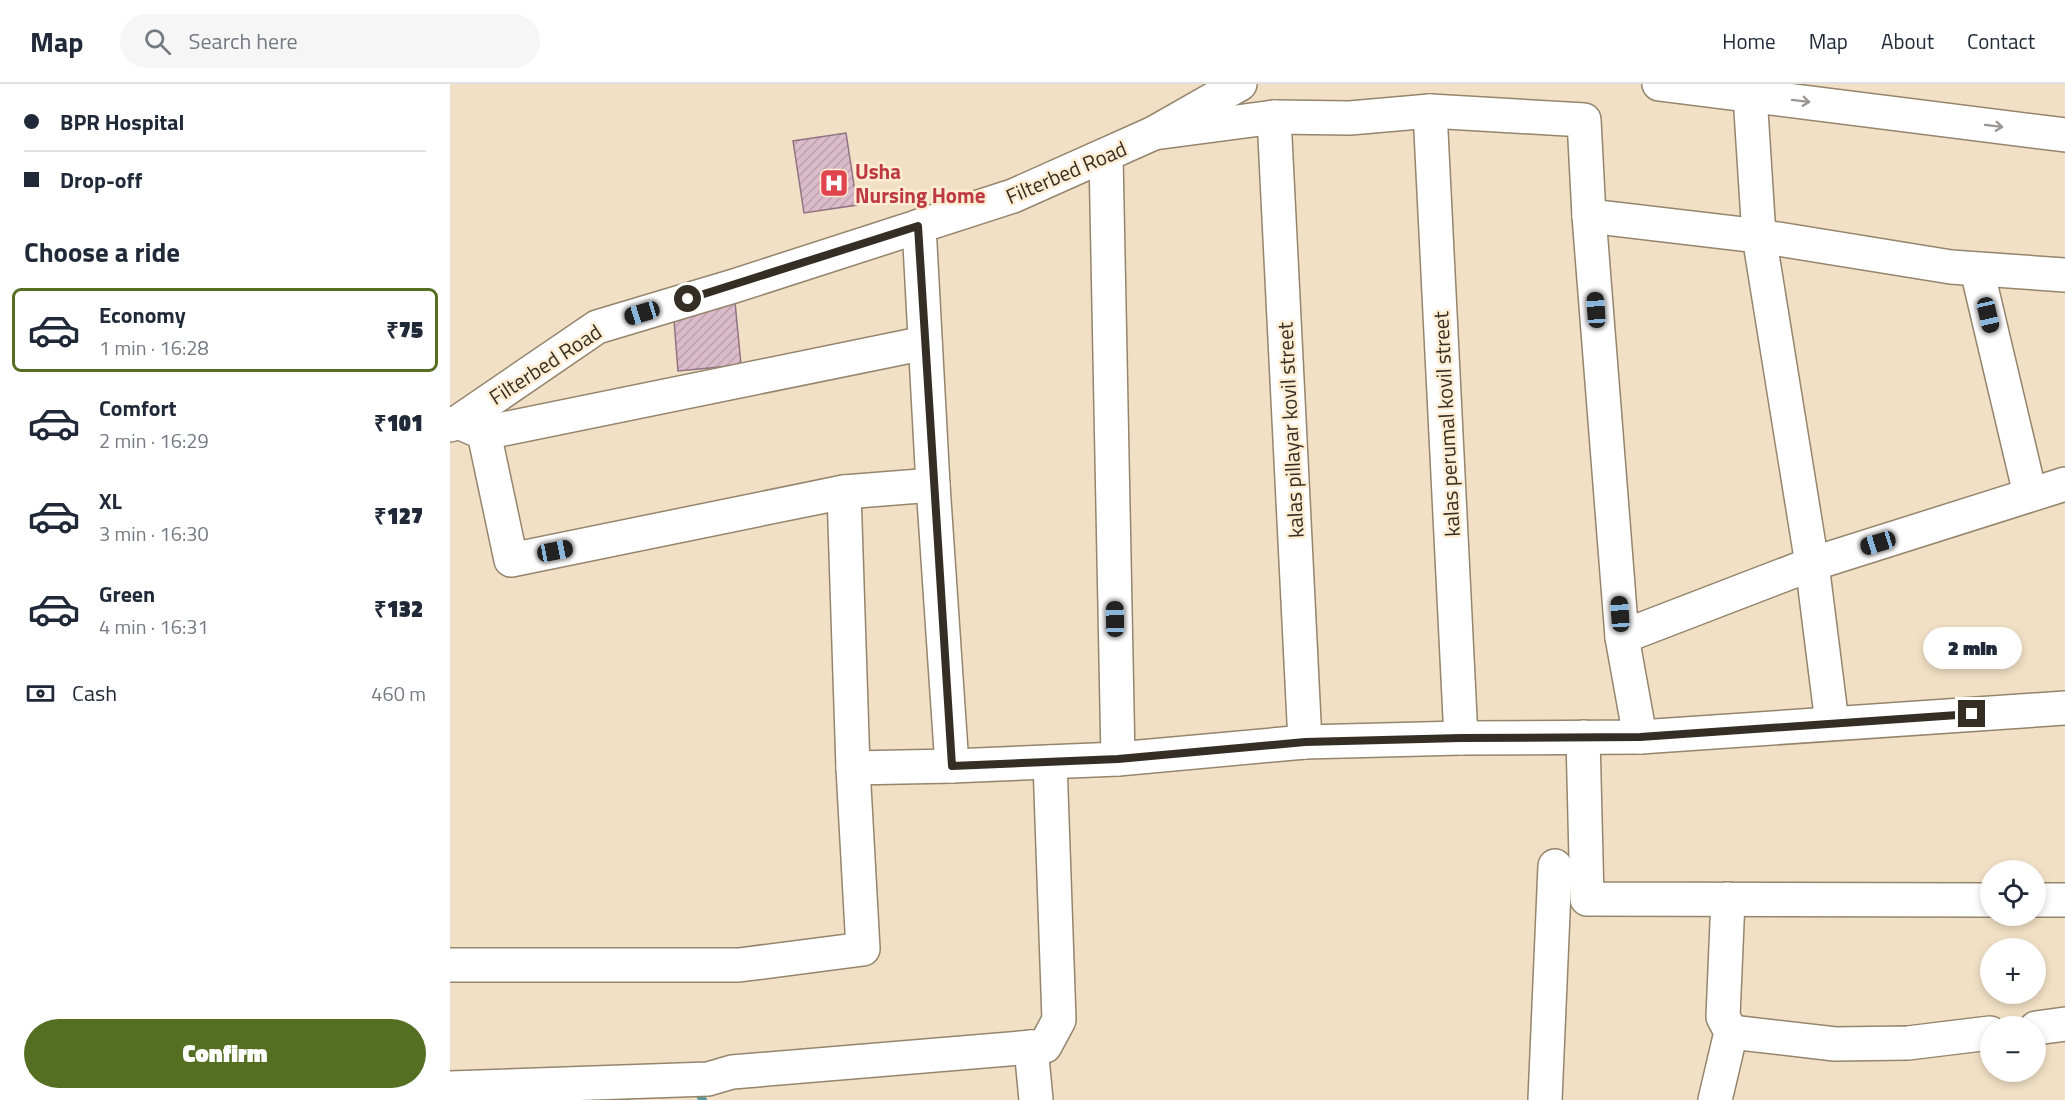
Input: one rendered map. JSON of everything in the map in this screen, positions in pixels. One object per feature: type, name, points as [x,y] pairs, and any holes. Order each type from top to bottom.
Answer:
[{"type":"street","points":[[1154,133],[1240,84]]},
{"type":"street","points":[[1659,84],[2065,135]]},
{"type":"street","points":[[1750,95],[1759,236],[1812,564],[1832,723]]},
{"type":"street","points":[[1154,133],[1274,117],[1350,118],[1430,111],[1584,120],[1589,216],[1622,637],[1640,737]]},
{"type":"street","name":"kalas perumal kovil street","points":[[1430,111],[1461,738]]},
{"type":"street","name":"kalas pillayar kovil street","points":[[1274,117],[1305,742]]},
{"type":"street","name":"Filterbed Road","points":[[464,427],[597,327],[734,286],[1012,196],[1154,133]]},
{"type":"street","points":[[1106,155],[1118,759]]},
{"type":"street","points":[[1589,216],[1759,236],[1952,267],[2065,275]]},
{"type":"street","points":[[918,226],[952,766]]},
{"type":"street","points":[[1977,270],[2030,494]]},
{"type":"street","points":[[925,343],[464,427],[511,560],[844,492],[933,485]]},
{"type":"street","points":[[1622,637],[1812,564],[2065,483]]},
{"type":"street","points":[[450,965],[739,965],[863,949],[853,768],[844,492]]},
{"type":"street","points":[[853,768],[1118,759],[1305,742],[1640,737],[2065,708]]},
{"type":"street","points":[[1583,737],[1587,899],[1980,900]]},
{"type":"street","points":[[450,1088],[708,1079],[732,1072],[1046,1046],[1059,1020],[1050,762]]},
{"type":"street","points":[[1545,1100],[1555,866]]},
{"type":"street","points":[[1715,1100],[1731,1032],[1723,1017],[1728,899]]},
{"type":"street","points":[[2046,900],[2065,900]]},
{"type":"street","points":[[2046,1027],[2065,1024]]},
{"type":"street","points":[[1731,1032],[1835,1044],[1908,1043],[1980,1034]]},
{"type":"street","points":[[1031,1047],[1036,1100]]},
{"type":"building","points":[[846,133],[857,205],[804,213],[793,141]]},
{"type":"building","points":[[735,302],[741,365],[678,371],[673,308]]},
{"type":"waterway","points":[[692,1092],[697,1091],[703,1100]]},
{"type":"waterway","points":[[604,1100],[626,1098]]},
{"type":"place","name":"Usha Nursing Home","points":[[834,183]]},
{"type":"route","points":[[688,299],[918,226],[952,766],[1118,759],[1305,742],[1640,737],[1972,714]]}]
